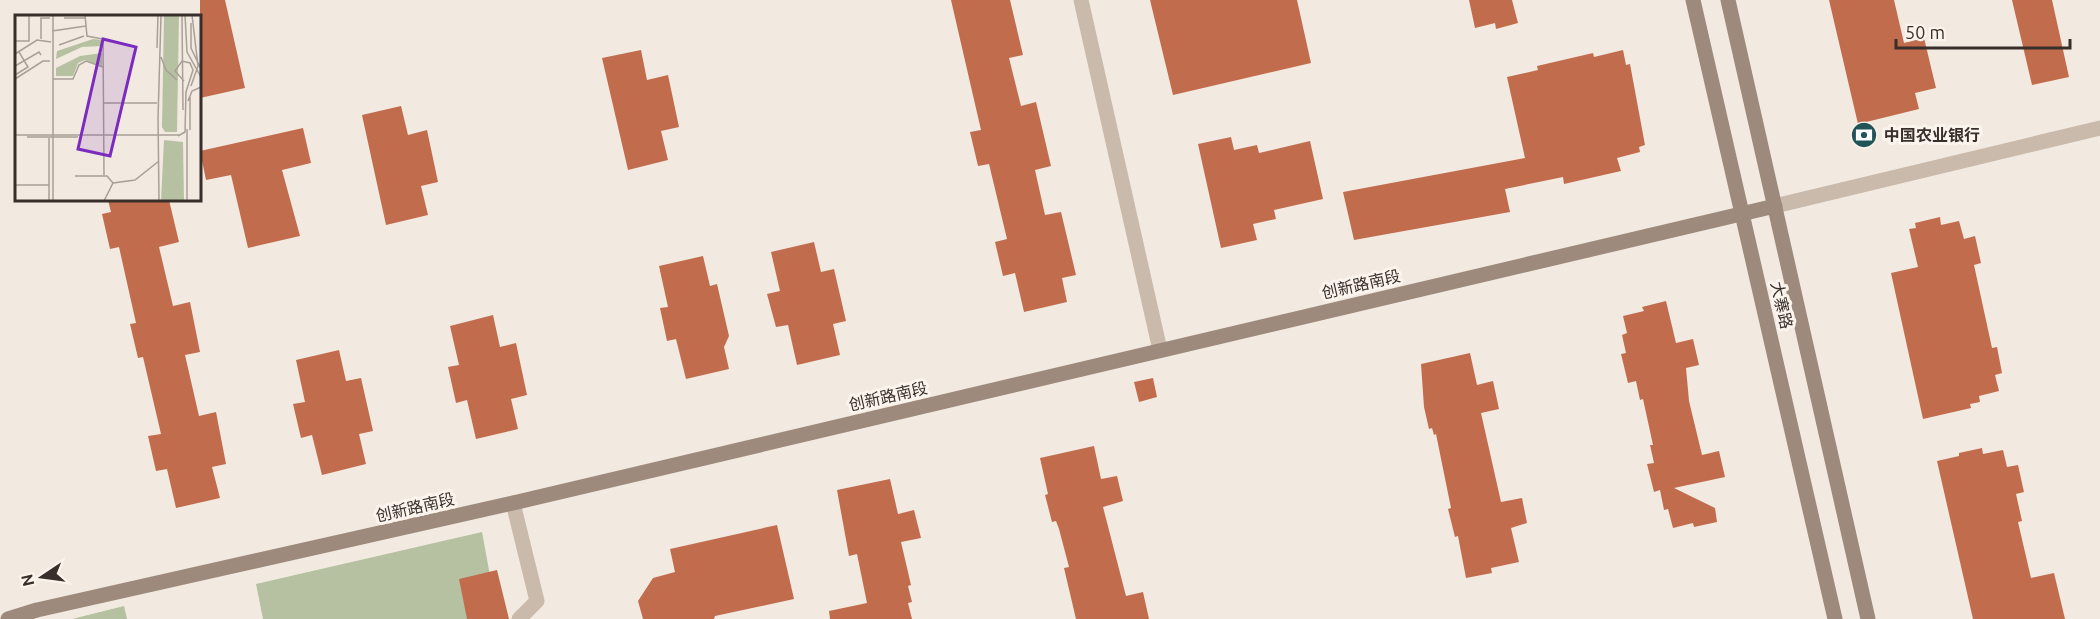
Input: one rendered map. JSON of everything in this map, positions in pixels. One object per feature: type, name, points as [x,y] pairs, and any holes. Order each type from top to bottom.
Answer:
[{"type":"street","points":[[1081,0],[1160,350]]},
{"type":"street","name":"大寨路","points":[[1693,0],[1835,619]]},
{"type":"street","name":"大寨路","points":[[1728,0],[1868,619]]},
{"type":"street","points":[[1775,206],[2100,128]]},
{"type":"street","name":"创新路南段","points":[[8,619],[513,503],[1775,206]]},
{"type":"street","points":[[513,503],[537,601],[519,619]]},
{"type":"green space","points":[[482,532],[495,603],[478,619],[263,619],[256,584]]},
{"type":"green space","points":[[124,606],[127,619],[72,619]]},
{"type":"building","points":[[200,0],[225,0],[245,88],[201,98]]},
{"type":"building","points":[[951,0],[1010,0],[1023,55],[1009,58],[1021,106],[1036,102],[1051,166],[1035,170],[1045,215],[1061,212],[1076,275],[1062,278],[1067,302],[1024,312],[1015,273],[1003,276],[995,242],[1007,239],[989,164],[978,166],[970,132],[981,130]]},
{"type":"building","points":[[1150,0],[1297,0],[1311,63],[1173,95]]},
{"type":"building","points":[[1469,0],[1512,0],[1518,23],[1496,29],[1495,23],[1475,28]]},
{"type":"building","points":[[1829,0],[1894,0],[1904,43],[1924,38],[1936,88],[1915,93],[1919,109],[1858,124]]},
{"type":"building","points":[[2012,0],[2052,0],[2069,77],[2032,85]]},
{"type":"building","points":[[641,50],[647,80],[668,75],[679,127],[661,131],[668,160],[628,170],[602,58]]},
{"type":"building","points":[[1623,50],[1626,65],[1630,64],[1645,145],[1639,147],[1640,152],[1617,158],[1621,171],[1564,184],[1563,177],[1505,189],[1510,212],[1354,240],[1343,192],[1525,158],[1507,77],[1538,70],[1537,66],[1593,53],[1594,57]]},
{"type":"building","points":[[401,106],[408,135],[427,130],[438,182],[421,186],[428,215],[386,225],[362,115]]},
{"type":"building","points":[[303,128],[311,163],[282,170],[300,236],[248,248],[231,175],[206,180],[201,151]]},
{"type":"building","points":[[1231,137],[1234,150],[1257,145],[1259,153],[1310,141],[1323,199],[1274,210],[1276,219],[1253,224],[1257,240],[1221,248],[1198,144]]},
{"type":"building","points":[[108,201],[169,201],[179,242],[159,247],[173,306],[190,302],[200,352],[185,355],[199,416],[216,412],[226,464],[212,467],[220,498],[176,508],[167,469],[156,471],[148,436],[161,434],[143,357],[138,358],[130,324],[136,323],[119,247],[110,249],[102,214],[111,212]]},
{"type":"building","points":[[1940,217],[1941,225],[1959,221],[1964,239],[1975,236],[1981,263],[1974,265],[1992,348],[1997,347],[2002,373],[1995,375],[1999,391],[1979,396],[1980,402],[1970,404],[1971,408],[1923,419],[1891,273],[1918,267],[1909,229],[1916,228],[1915,223]]},
{"type":"building","points":[[814,242],[821,272],[834,269],[846,321],[833,324],[840,355],[797,365],[788,325],[776,327],[767,294],[780,291],[771,252]]},
{"type":"building","points":[[703,256],[710,286],[717,284],[729,336],[724,347],[729,369],[686,379],[676,339],[667,341],[660,308],[668,307],[659,266]]},
{"type":"building","points":[[1666,301],[1676,343],[1693,339],[1699,365],[1686,368],[1689,401],[1702,455],[1719,451],[1725,477],[1674,488],[1715,508],[1717,522],[1694,527],[1693,523],[1673,528],[1668,509],[1664,510],[1660,490],[1654,492],[1647,464],[1654,463],[1650,445],[1653,445],[1643,399],[1640,400],[1636,381],[1628,383],[1621,354],[1626,353],[1622,335],[1627,333],[1623,316],[1644,311],[1642,307]]},
{"type":"building","points":[[493,315],[500,347],[516,343],[527,395],[511,399],[518,429],[476,439],[467,400],[456,403],[448,367],[459,365],[450,326]]},
{"type":"building","points":[[339,350],[346,381],[361,378],[373,431],[359,434],[366,464],[322,475],[312,435],[301,438],[293,404],[305,402],[296,360]]},
{"type":"building","points":[[1470,353],[1477,385],[1493,381],[1499,409],[1481,413],[1501,502],[1522,498],[1527,523],[1511,528],[1519,562],[1491,568],[1492,573],[1466,578],[1458,536],[1455,537],[1448,509],[1451,508],[1436,434],[1434,435],[1432,428],[1429,429],[1424,407],[1421,364]]},
{"type":"building","points":[[1153,378],[1157,397],[1139,402],[1134,382]]},
{"type":"building","points":[[1094,446],[1101,479],[1117,476],[1123,501],[1103,507],[1126,596],[1143,592],[1149,619],[1076,619],[1064,568],[1069,567],[1056,521],[1052,522],[1045,495],[1048,494],[1040,458]]},
{"type":"building","points":[[1982,448],[1983,454],[2003,450],[2007,467],[2018,465],[2024,492],[2016,494],[2022,521],[2018,522],[2031,578],[2054,573],[2065,619],[1973,619],[1937,461]]},
{"type":"building","points":[[890,479],[898,514],[914,510],[921,538],[901,542],[911,585],[908,586],[912,602],[908,603],[912,619],[830,619],[829,611],[867,603],[857,554],[849,556],[837,490]]},
{"type":"building","points":[[777,525],[794,599],[715,616],[714,619],[643,619],[638,601],[653,578],[675,572],[670,549]]},
{"type":"building","points":[[497,570],[509,619],[467,619],[459,579]]},
{"type":"place","name":"中国农业银行","points":[[1864,135]]}]
